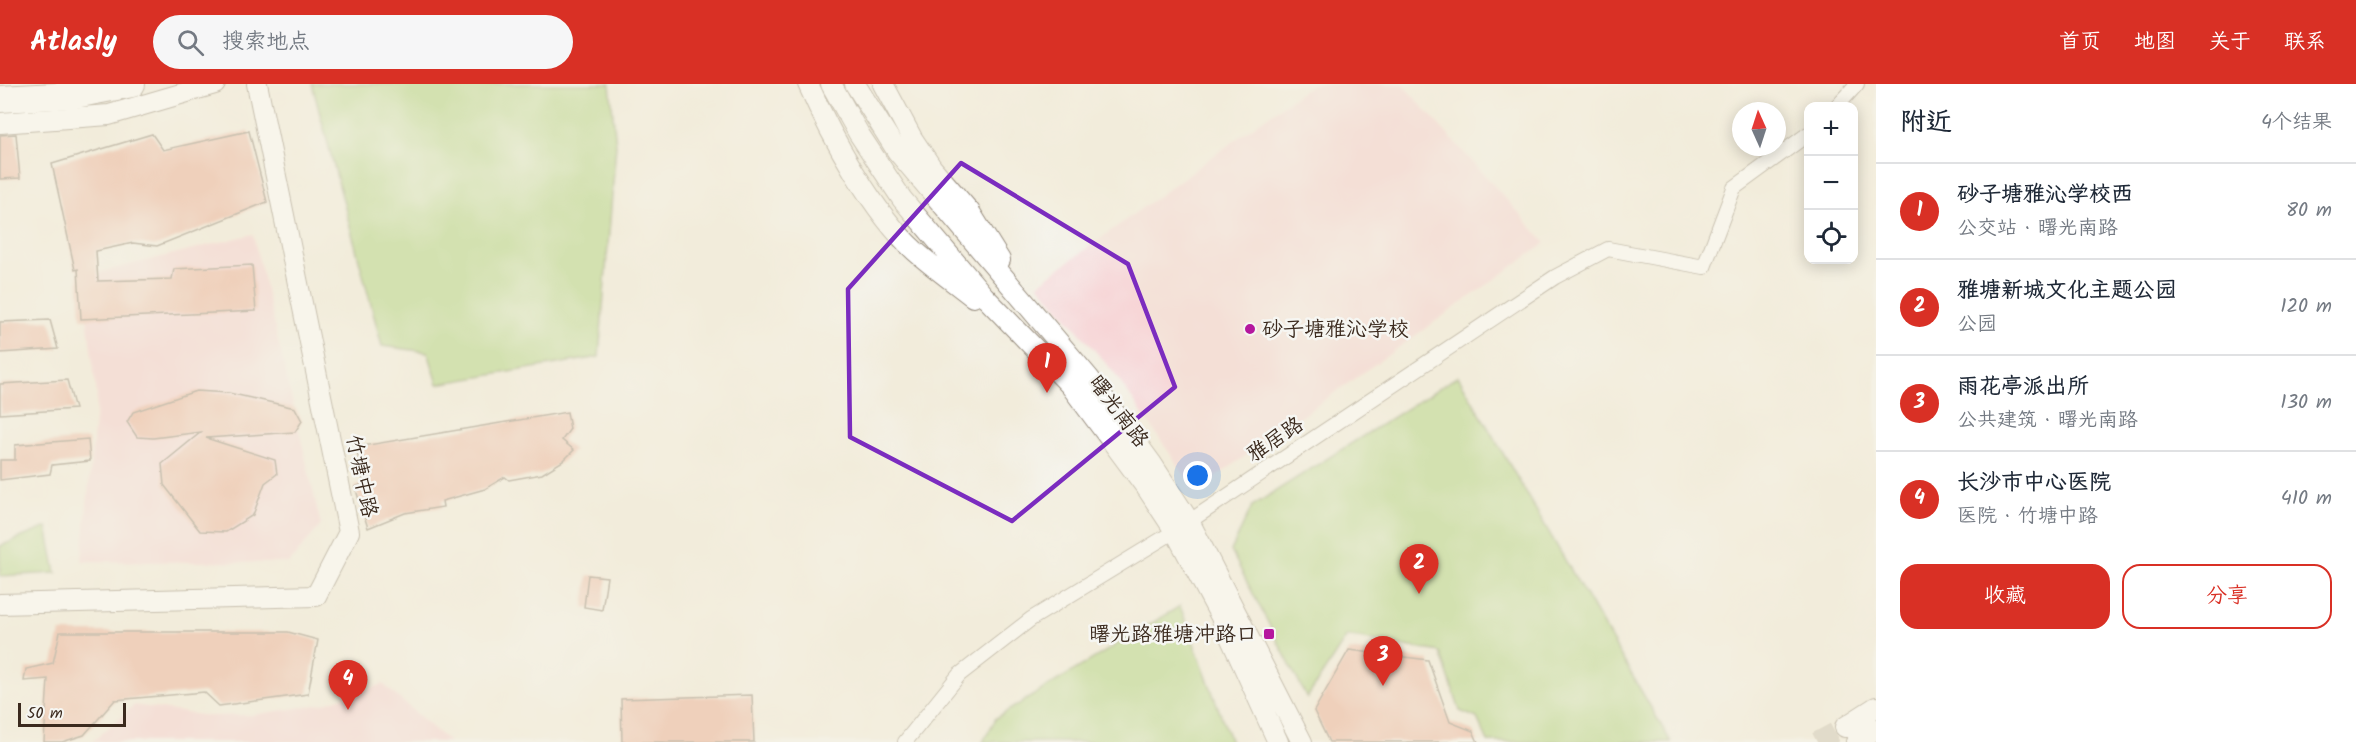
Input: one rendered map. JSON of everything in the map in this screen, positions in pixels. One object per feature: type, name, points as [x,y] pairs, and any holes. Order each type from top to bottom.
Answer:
[{"type":"highway","points":[[0,99],[75,94],[132,84]]},
{"type":"main road","points":[[0,123],[109,115],[215,84]]},
{"type":"main road","name":"竹塘中路","points":[[0,604],[316,597],[349,532],[257,84]]},
{"type":"main road","points":[[808,84],[845,156],[898,232],[914,250],[1017,332]]},
{"type":"main road","name":"曙光南路","points":[[831,84],[859,134],[902,199],[1017,332],[1070,385],[1182,526],[1278,742]]},
{"type":"main road","name":"曙光南路","points":[[855,84],[897,151],[1120,419],[1302,742]]},
{"type":"main road","points":[[882,84],[912,138],[933,168],[970,212],[1036,318]]},
{"type":"main road","points":[[1850,735],[1876,707]]},
{"type":"main road","points":[[1850,735],[1876,729]]},
{"type":"street","points":[[1841,102],[1857,84]]},
{"type":"street","name":"雅居路","points":[[905,742],[959,675],[1031,619],[1182,526],[1555,277],[1608,249],[1704,267],[1734,188],[1804,138]]},
{"type":"highlighted area","points":[[961,163],[1128,264],[1175,387],[1012,521],[850,437],[848,289]]},
{"type":"shaded area","name":"砂子塘雅沁学校","points":[[1312,84],[1402,84],[1546,243],[1196,491],[1114,373],[1038,284]]},
{"type":"shaded area","points":[[253,234],[321,525],[289,563],[82,561],[97,397],[82,277]]},
{"type":"shaded area","points":[[383,684],[449,742],[92,742],[134,705],[208,716],[252,715],[322,704]]},
{"type":"green space","points":[[312,84],[610,84],[616,145],[599,357],[438,384],[428,352],[382,346]]},
{"type":"green space","points":[[1458,376],[1671,742],[1488,742],[1477,718],[1460,711],[1440,652],[1347,636],[1307,698],[1231,551],[1252,506]]},
{"type":"green space","points":[[47,527],[56,573],[0,576],[0,546]]},
{"type":"green space","points":[[1180,606],[1231,742],[983,742],[996,718]]},
{"type":"building","points":[[249,131],[267,202],[157,246],[133,243],[96,251],[98,281],[172,279],[174,269],[252,265],[256,311],[81,319],[78,269],[75,270],[52,164],[152,134],[163,150]]},
{"type":"building","points":[[16,134],[20,178],[0,179],[0,135]]},
{"type":"building","points":[[50,320],[58,349],[0,353],[0,322]]},
{"type":"building","points":[[67,380],[75,409],[0,414],[0,384]]},
{"type":"building","points":[[196,391],[229,393],[295,408],[302,421],[295,432],[206,438],[275,460],[277,474],[265,483],[253,515],[226,532],[200,531],[164,485],[162,464],[201,432],[153,438],[137,437],[127,422],[133,412]]},
{"type":"building","points":[[567,412],[570,429],[562,440],[574,450],[563,461],[542,474],[509,480],[505,477],[485,489],[442,501],[443,507],[405,513],[368,528],[355,487],[363,484],[356,447]]},
{"type":"building","points":[[88,439],[90,461],[52,465],[50,474],[0,480],[0,460],[15,460],[15,445]]},
{"type":"building","points":[[588,575],[607,577],[602,610],[584,607]]},
{"type":"building","points":[[60,632],[288,632],[318,640],[308,694],[219,706],[204,692],[115,700],[84,735],[62,742],[44,742],[48,679],[24,681],[26,669],[53,663]]},
{"type":"building","points":[[1349,650],[1428,660],[1450,722],[1473,731],[1478,742],[1329,742],[1314,711]]},
{"type":"building","points":[[752,695],[754,742],[622,742],[621,699]]},
{"type":"tunnel","points":[[1817,742],[1845,727]]},
{"type":"place","name":"砂子塘雅沁学校","points":[[1250,329]]},
{"type":"place","name":"砂子塘雅沁学校西","points":[[1047,393]]},
{"type":"place","name":"雅塘新城文化主题公园","points":[[1419,594]]},
{"type":"place","name":"曙光路雅塘冲路口","points":[[1269,634]]},
{"type":"place","name":"雨花亭派出所","points":[[1383,686]]},
{"type":"place","name":"长沙市中心医院","points":[[348,710]]}]
